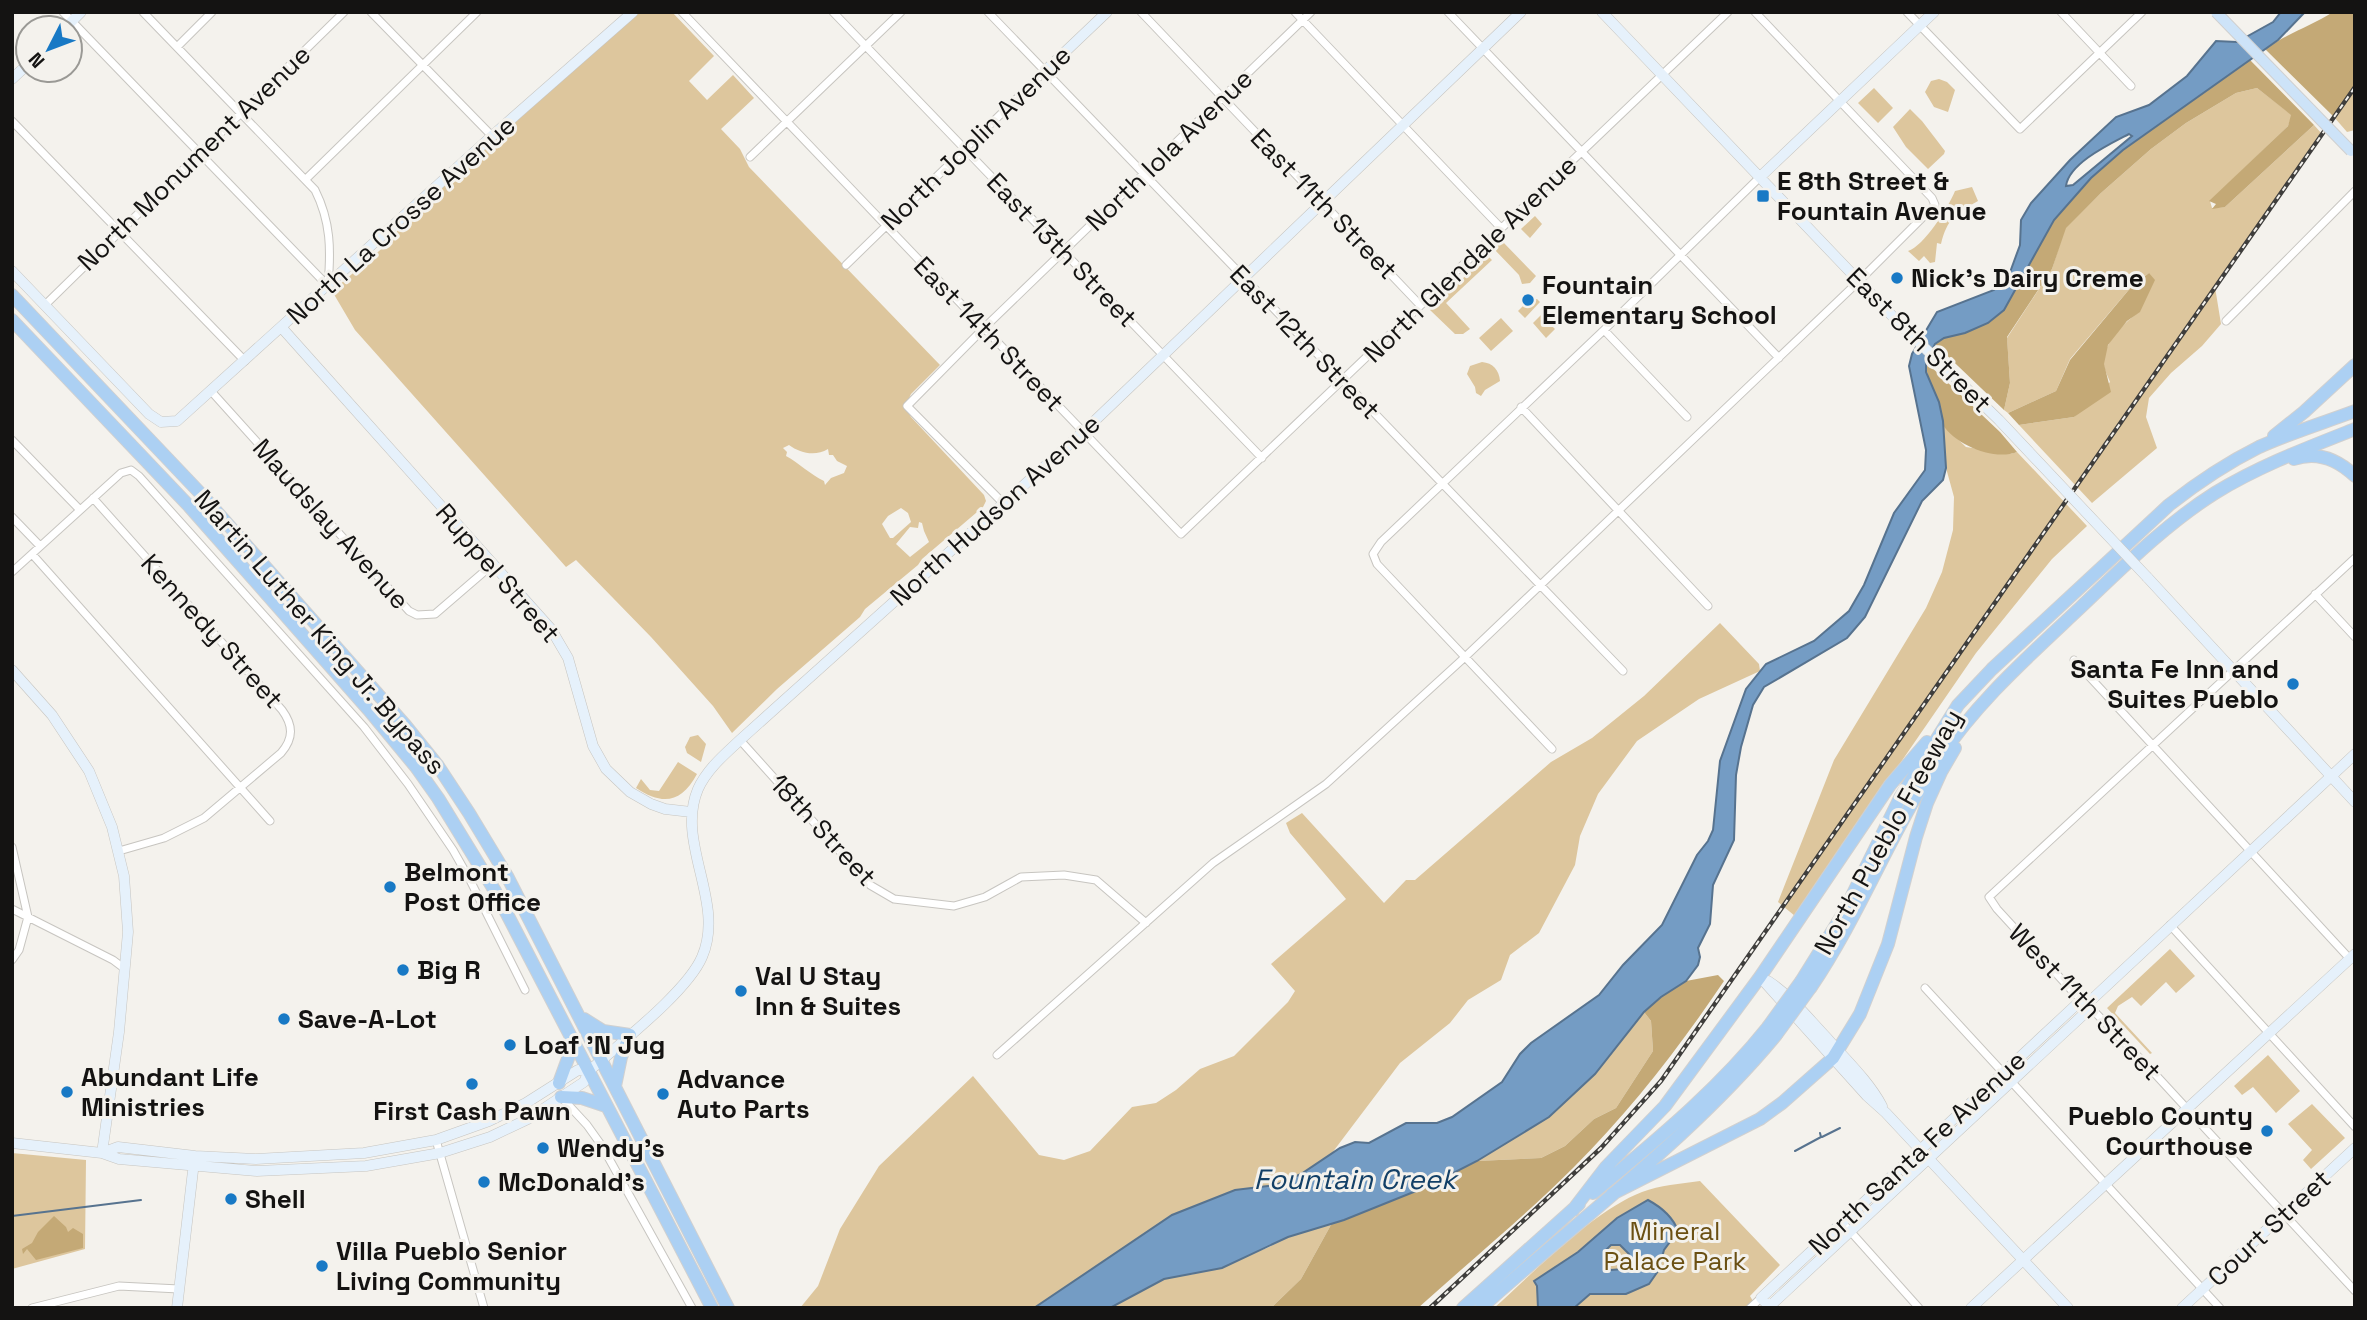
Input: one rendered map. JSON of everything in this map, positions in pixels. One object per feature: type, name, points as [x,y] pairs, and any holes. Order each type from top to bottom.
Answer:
[{"type":"highway","name":"Martin Luther King Jr. Bypass","points":[[12,295],[201,494],[344,654],[430,757],[469,813],[507,876],[728,1308]]},
{"type":"highway","name":"Martin Luther King Jr. Bypass","points":[[12,320],[189,506],[360,699],[416,767],[456,824],[495,891],[712,1308]]},
{"type":"highway","points":[[2260,447],[2304,412],[2355,365]]},
{"type":"highway","name":"North Pueblo Freeway","points":[[1807,984],[1900,798],[1958,705],[1992,669],[2169,505],[2204,479],[2260,447],[2355,411]]},
{"type":"highway","name":"North Pueblo Freeway","points":[[1481,1308],[1722,1097],[1846,932],[1900,825],[1934,766],[1984,699],[2160,535],[2203,501],[2260,468],[2355,429]]},
{"type":"highway","points":[[2260,468],[2305,455],[2322,456],[2343,466],[2355,476]]},
{"type":"highway","points":[[1612,1194],[1753,1123],[1782,1103],[1836,1055],[1860,1014],[1888,944],[1927,803],[1941,772],[1984,699]]},
{"type":"highway","points":[[1573,1210],[1606,1167],[1665,1106],[1760,977],[1890,785],[1958,705]]},
{"type":"highway","points":[[580,1017],[603,1031],[630,1035],[621,1057],[615,1086]]},
{"type":"highway","name":"North Pueblo Freeway","points":[[1463,1308],[1699,1103],[1772,1031]]},
{"type":"highway","points":[[559,1083],[574,1042]]},
{"type":"highway","points":[[561,1097],[572,1096],[606,1106]]},
{"type":"main road","points":[[2216,12],[2351,150]]},
{"type":"street","points":[[143,12],[306,179],[321,203],[328,225],[331,255],[328,286]]},
{"type":"street","points":[[177,47],[212,12]]},
{"type":"street","name":"North Monument Avenue","points":[[45,305],[344,12]]},
{"type":"street","points":[[371,12],[492,136]]},
{"type":"street","points":[[306,179],[477,12]]},
{"type":"street","name":"North La Crosse Avenue","points":[[45,305],[149,414],[167,423],[177,421],[633,12]]},
{"type":"street","name":"East 14th Street","points":[[682,12],[1181,534]]},
{"type":"street","name":"East 13th Street","points":[[833,12],[1262,458]]},
{"type":"street","points":[[750,157],[901,12]]},
{"type":"street","name":"East 12th Street","points":[[988,12],[1623,671]]},
{"type":"street","name":"North Joplin Avenue","points":[[846,265],[1107,12]]},
{"type":"street","name":"East 11th Street","points":[[1141,12],[1420,305]]},
{"type":"street","points":[[1295,12],[1501,228]]},
{"type":"street","name":"North Iola Avenue","points":[[1004,504],[907,406],[1311,12]]},
{"type":"street","points":[[1448,12],[1779,358]]},
{"type":"street","name":"North Hudson Avenue","points":[[589,1070],[684,984],[702,956],[708,919],[693,838],[691,812],[699,788],[710,769],[1083,432],[1521,12]]},
{"type":"street","name":"East 8th Street","points":[[1602,12],[1898,322],[1999,419],[2355,802]]},
{"type":"street","name":"North Glendale Avenue","points":[[1181,534],[1728,12]]},
{"type":"street","points":[[997,1055],[1213,863],[1326,784],[1464,658],[1779,358],[1935,205],[1932,198],[1755,12]]},
{"type":"street","points":[[1907,12],[2020,129],[2141,13]]},
{"type":"street","points":[[1552,749],[1377,564],[1373,554],[1381,542],[1934,12]]},
{"type":"street","points":[[2061,12],[2131,86]]},
{"type":"street","points":[[84,41],[199,153],[328,286]]},
{"type":"street","points":[[12,121],[245,361]]},
{"type":"street","points":[[2226,321],[2355,191]]},
{"type":"street","points":[[12,271],[45,305]]},
{"type":"street","name":"Ruppel Street","points":[[282,328],[551,629],[568,658],[593,746],[606,769],[630,792],[651,804],[665,809],[691,812]]},
{"type":"street","points":[[1604,330],[1687,418]]},
{"type":"street","name":"Maudslay Avenue","points":[[211,391],[409,611],[417,615],[435,614],[493,564]]},
{"type":"street","points":[[1521,407],[1708,607]]},
{"type":"street","points":[[12,440],[80,510]]},
{"type":"street","points":[[12,572],[121,473],[131,470],[146,483],[364,727],[396,767],[453,849],[499,934],[525,990]]},
{"type":"street","name":"Kennedy Street","points":[[93,498],[287,717],[292,730],[285,748],[215,811],[164,838],[119,851]]},
{"type":"street","points":[[12,517],[40,546]]},
{"type":"street","points":[[32,554],[270,821]]},
{"type":"street","points":[[2152,744],[2355,558]]},
{"type":"street","points":[[2315,594],[2355,637]]},
{"type":"street","points":[[1971,1308],[2352,957],[2074,660]]},
{"type":"street","points":[[12,670],[52,715],[78,752],[98,789],[119,851],[128,906],[125,969],[103,1153]]},
{"type":"street","name":"18th Street","points":[[740,740],[870,885],[894,899],[954,906],[985,897],[1021,877],[1064,875],[1096,880],[1146,923]]},
{"type":"street","name":"West 11th Street","points":[[2152,744],[1989,897],[2074,993],[2355,1291]]},
{"type":"street","name":"North Santa Fe Avenue","points":[[1770,1307],[2084,1014],[2087,1004],[2170,925],[2355,754]]},
{"type":"street","points":[[12,847],[28,918],[19,950],[12,960]]},
{"type":"street","points":[[12,909],[113,960],[125,969]]},
{"type":"street","points":[[2170,925],[2355,1127]]},
{"type":"street","points":[[1760,977],[1836,1055],[1886,1113],[2068,1308]]},
{"type":"street","points":[[1925,988],[2220,1308]]},
{"type":"street","name":"North Santa Fe Avenue","points":[[1750,1308],[2077,1004],[2087,1004]]},
{"type":"street","points":[[12,1143],[103,1153],[119,1159],[194,1161],[347,1154],[436,1140],[512,1111],[578,1070],[589,1070],[584,1082],[528,1119],[491,1137],[440,1153],[346,1167],[257,1171],[194,1161]]},
{"type":"street","points":[[561,1097],[602,1146],[692,1308]]},
{"type":"street","points":[[436,1140],[484,1308]]},
{"type":"street","name":"Court Street","points":[[2182,1308],[2355,1148]]},
{"type":"street","points":[[177,1308],[194,1161]]},
{"type":"street","points":[[1842,1222],[1919,1308]]},
{"type":"street","points":[[32,1308],[119,1286],[179,1289]]},
{"type":"street","points":[[1761,1298],[1770,1307]]},
{"type":"green space","points":[[638,12],[672,12],[714,56],[689,81],[707,100],[733,75],[754,98],[721,129],[740,149],[749,167],[940,365],[911,394],[905,407],[911,417],[984,495],[986,501],[983,507],[865,609],[860,617],[777,689],[732,733],[713,706],[651,637],[576,560],[566,567],[355,330],[332,291],[392,240],[400,226]],"holes":[[[789,445],[808,453],[828,449],[829,455],[847,466],[844,473],[831,478],[825,485],[824,481],[786,456],[787,452],[783,448]],[[901,508],[908,513],[911,522],[890,538],[882,524],[888,516]],[[919,522],[922,523],[929,542],[910,557],[896,544],[910,527],[918,528]]]},
{"type":"green space","points":[[1939,79],[1955,90],[1948,112],[1934,107],[1925,92],[1931,81]]},
{"type":"green space","points":[[2355,87],[2355,130],[2347,132],[2334,117]]},
{"type":"green space","points":[[1874,88],[1893,108],[1878,123],[1858,103]]},
{"type":"green space","points":[[2257,88],[2292,115],[2288,126],[2210,201],[2212,208],[2225,207],[2314,125],[2322,134],[2215,287],[2221,324],[2149,398],[2146,417],[2157,448],[2092,503],[2019,425],[2074,417],[2110,382],[2104,366],[2106,350],[2121,328],[2140,311],[2149,273],[2132,286],[2070,359],[2056,391],[2008,413],[2004,410],[2010,383],[2007,338],[2052,269],[2065,228],[2151,149],[2186,123],[2236,93]]},
{"type":"green space","points":[[1910,109],[1945,151],[1928,169],[1906,147],[1893,127]]},
{"type":"green space","points":[[1972,187],[1978,201],[1958,213],[1946,228],[1941,244],[1937,243],[1935,262],[1930,263],[1924,256],[1919,261],[1908,251],[1928,234],[1955,191]]},
{"type":"green space","points":[[1535,216],[1542,224],[1530,238],[1521,229]]},
{"type":"green space","points":[[1502,241],[1536,276],[1530,283],[1522,284],[1519,275],[1494,249]]},
{"type":"green space","points":[[1487,255],[1492,260],[1446,303],[1470,329],[1463,334],[1455,334],[1430,310]]},
{"type":"green space","points":[[1537,299],[1540,302],[1525,318],[1518,311],[1529,300]]},
{"type":"green space","points":[[1541,315],[1555,329],[1546,338],[1533,323]]},
{"type":"green space","points":[[1501,318],[1513,331],[1491,351],[1479,338]]},
{"type":"green space","points":[[1482,362],[1495,368],[1500,381],[1485,390],[1481,396],[1476,393],[1467,374],[1470,366]]},
{"type":"green space","points":[[1943,425],[1966,447],[2011,454],[2017,452],[2087,526],[2052,559],[1976,653],[1795,916],[1778,902],[1834,760],[1926,608],[1942,572],[1953,530],[1954,497],[1946,468]]},
{"type":"green space","points":[[1720,623],[1759,664],[1760,671],[1699,699],[1637,741],[1598,794],[1580,836],[1575,865],[1539,933],[1510,955],[1501,980],[1468,1000],[1450,1023],[1400,1063],[1332,1153],[1301,1174],[1276,1185],[1235,1190],[1172,1215],[1034,1308],[800,1308],[818,1286],[840,1229],[879,1166],[973,1076],[1039,1155],[1064,1160],[1090,1151],[1132,1107],[1156,1103],[1200,1069],[1234,1056],[1288,1002],[1295,991],[1271,964],[1346,899],[1290,833],[1286,823],[1302,813],[1384,903],[1406,880],[1415,880],[1551,762],[1592,738],[1644,696]]},
{"type":"green space","points":[[698,735],[706,744],[701,762],[687,753],[685,747],[690,737]]},
{"type":"green space","points":[[678,762],[697,774],[678,796],[663,799],[645,794],[636,788],[641,779],[650,790],[659,791]]},
{"type":"green space","points":[[2170,949],[2195,976],[2176,993],[2166,982],[2141,1006],[2132,997],[2118,1006],[2115,1013],[2152,1053],[2150,1054],[2107,1008]]},
{"type":"green space","points":[[1644,1012],[1651,1021],[1653,1051],[1616,1108],[1594,1119],[1565,1146],[1541,1158],[1477,1161],[1549,1117],[1595,1074]]},
{"type":"green space","points":[[2268,1055],[2300,1091],[2276,1113],[2253,1087],[2242,1095],[2234,1086]]},
{"type":"green space","points":[[2312,1104],[2345,1138],[2311,1169],[2303,1160],[2312,1150],[2288,1124]]},
{"type":"green space","points":[[12,1153],[86,1160],[85,1249],[12,1269]]},
{"type":"green space","name":"Mineral Palace Park","points":[[1700,1181],[1780,1265],[1750,1296],[1757,1308],[1494,1308],[1584,1227],[1623,1201],[1656,1188]]},
{"type":"green space","points":[[1332,1223],[1301,1279],[1271,1308],[1110,1308],[1164,1278],[1194,1274],[1267,1248],[1288,1237]]},
{"type":"shaded area","points":[[2333,12],[2355,12],[2355,87],[2334,117],[2265,49]]},
{"type":"shaded area","points":[[2250,60],[2314,125],[2225,207],[2212,209],[2216,204],[2209,201],[2288,126],[2291,115],[2257,88],[2236,93],[2186,123],[2151,149],[2101,193],[2066,228],[2052,269],[2007,337],[2010,383],[2004,410],[1935,344],[1944,338],[1965,333],[2004,310],[2054,220],[2091,178],[2123,150]]},
{"type":"shaded area","points":[[2149,273],[2155,280],[2140,312],[2127,321],[2108,345],[2104,364],[2111,392],[2074,417],[2019,425],[2008,413],[2056,391],[2070,360],[2132,286]]},
{"type":"shaded area","points":[[1926,362],[2000,432],[2017,452],[1987,453],[1966,445],[1949,432],[1942,422]]},
{"type":"shaded area","points":[[1718,975],[1724,981],[1707,1006],[1653,1078],[1614,1124],[1535,1204],[1418,1308],[1271,1308],[1301,1279],[1332,1223],[1426,1187],[1477,1161],[1541,1158],[1565,1146],[1594,1119],[1616,1108],[1653,1051],[1651,1021],[1644,1012],[1686,981]]},
{"type":"shaded area","points":[[54,1216],[68,1232],[73,1228],[83,1234],[83,1248],[36,1260],[27,1249],[23,1254],[22,1249],[32,1243],[38,1232]]},
{"type":"water","name":"Fountain Creek","points":[[2281,12],[2305,12],[2278,40],[2123,150],[2091,178],[2054,220],[2004,310],[1988,323],[1944,338],[1935,344],[1926,362],[1926,372],[1939,402],[1943,421],[1946,468],[1943,480],[1922,501],[1865,617],[1847,638],[1764,687],[1753,705],[1736,775],[1734,840],[1713,885],[1710,924],[1698,948],[1698,965],[1686,981],[1644,1012],[1595,1074],[1549,1117],[1477,1161],[1426,1187],[1344,1220],[1288,1237],[1222,1268],[1164,1279],[1110,1308],[1034,1308],[1172,1215],[1235,1190],[1276,1185],[1301,1174],[1340,1148],[1355,1142],[1369,1143],[1406,1123],[1437,1123],[1452,1117],[1502,1082],[1520,1054],[1531,1043],[1599,995],[1623,965],[1662,925],[1697,855],[1708,841],[1713,830],[1720,761],[1746,689],[1766,664],[1814,641],[1849,611],[1864,585],[1894,513],[1925,470],[1926,450],[1909,366],[1912,354],[1937,312],[1994,290],[2009,275],[2020,245],[2021,220],[2031,203],[2070,160],[2116,117],[2149,105],[2187,76],[2216,41],[2237,42],[2273,22]],"holes":[[[2129,134],[2132,136],[2073,185],[2066,186],[2074,170],[2082,162],[2121,138]]]},
{"type":"water","points":[[1648,1200],[1666,1213],[1676,1226],[1678,1231],[1664,1250],[1658,1271],[1649,1284],[1626,1294],[1590,1294],[1574,1308],[1538,1308],[1537,1286],[1534,1281],[1578,1252],[1617,1218]],"holes":[[[1611,1245],[1620,1245],[1629,1254],[1629,1262],[1623,1269],[1611,1270],[1604,1264],[1605,1251]]]},
{"type":"waterway","points":[[1822,1137],[1840,1128]]},
{"type":"waterway","points":[[1795,1151],[1821,1137],[1820,1133]]},
{"type":"waterway","points":[[12,1216],[141,1200]]},
{"type":"railway","points":[[1430,1308],[1601,1148],[1661,1081],[2355,87]]},
{"type":"place","name":"E 8th Street & Fountain Avenue","points":[[1763,196]]},
{"type":"place","name":"Nick's Dairy Creme","points":[[1897,278]]},
{"type":"place","name":"Fountain Elementary School","points":[[1528,300]]},
{"type":"place","name":"Santa Fe Inn and Suites Pueblo","points":[[2293,684]]},
{"type":"place","name":"Belmont Post Office","points":[[390,887]]},
{"type":"place","name":"Big R","points":[[403,970]]},
{"type":"place","name":"Val U Stay Inn & Suites","points":[[741,991]]},
{"type":"place","name":"Save-A-Lot","points":[[284,1019]]},
{"type":"place","name":"Loaf 'N Jug","points":[[510,1045]]},
{"type":"place","name":"First Cash Pawn","points":[[472,1084]]},
{"type":"place","name":"Abundant Life Ministries","points":[[67,1092]]},
{"type":"place","name":"Advance Auto Parts","points":[[663,1094]]},
{"type":"place","name":"Pueblo County Courthouse","points":[[2267,1131]]},
{"type":"place","name":"Wendy's","points":[[543,1148]]},
{"type":"place","name":"McDonald's","points":[[484,1182]]},
{"type":"place","name":"Shell","points":[[231,1199]]},
{"type":"place","name":"Villa Pueblo Senior Living Community","points":[[322,1266]]}]
